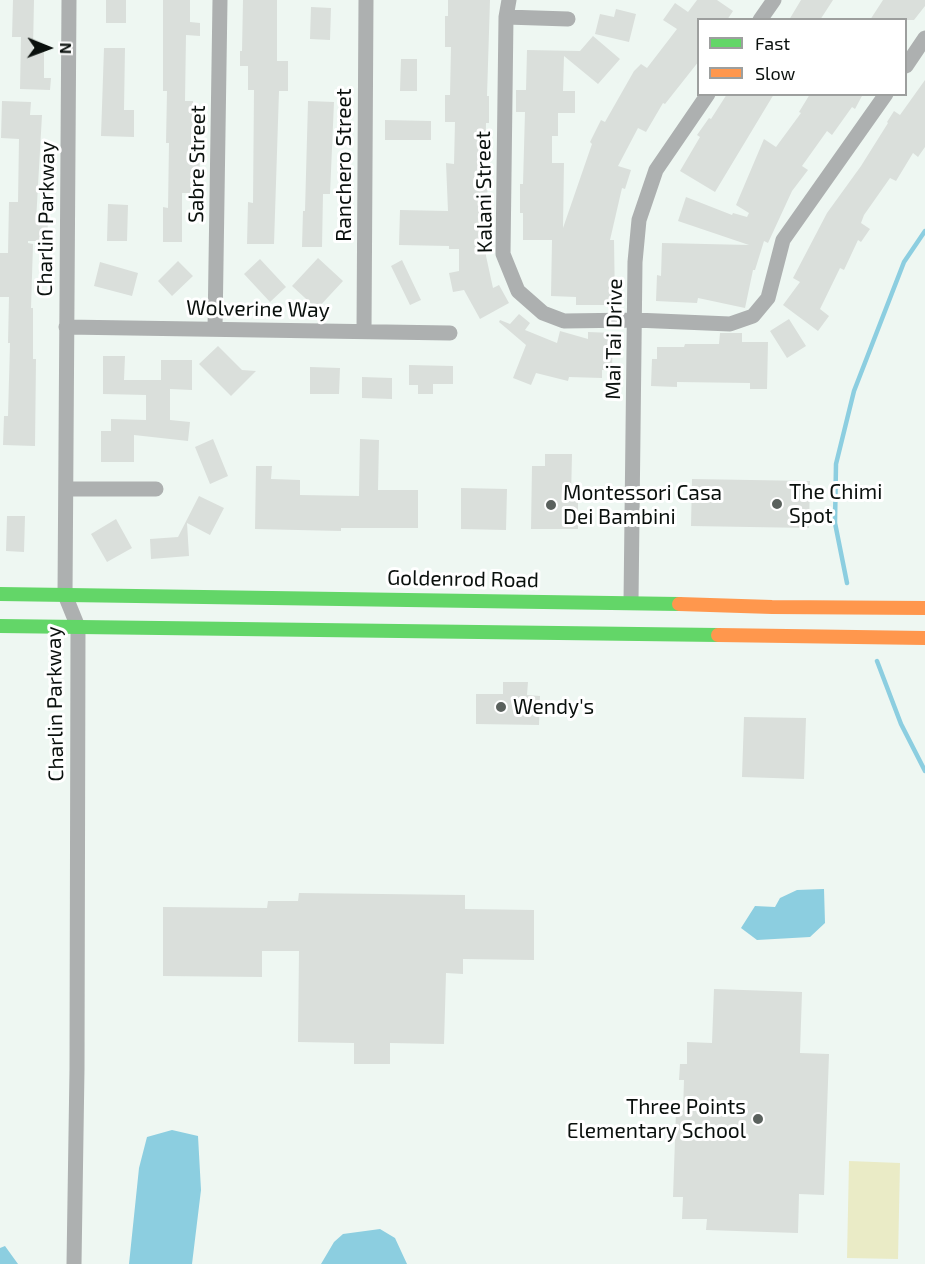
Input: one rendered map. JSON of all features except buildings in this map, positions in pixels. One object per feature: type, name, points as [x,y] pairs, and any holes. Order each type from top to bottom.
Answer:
[{"type":"main road","name":"Goldenrod Road","points":[[0,594],[925,608]]},
{"type":"main road","points":[[474,632],[492,620],[599,622],[626,612],[631,602]]},
{"type":"main road","points":[[628,634],[631,630],[657,619],[675,615],[759,615],[767,614],[772,607]]},
{"type":"main road","points":[[0,626],[925,638]]},
{"type":"street","name":"Charlin Parkway","points":[[69,0],[65,595],[78,627],[74,1264]]},
{"type":"street","name":"Sabre Street","points":[[215,329],[220,0]]},
{"type":"street","name":"Ranchero Street","points":[[364,331],[366,0]]},
{"type":"street","name":"Kalani Street","points":[[509,0],[506,17],[503,254],[518,291],[543,314],[564,321],[635,320],[730,324],[753,316],[768,298],[783,240],[885,96]]},
{"type":"street","points":[[761,18],[774,0]]},
{"type":"street","points":[[506,17],[568,19]]},
{"type":"street","points":[[907,65],[925,38]]},
{"type":"street","name":"Mai Tai Drive","points":[[631,602],[635,262],[639,220],[656,170],[707,96]]},
{"type":"street","name":"Wolverine Way","points":[[66,327],[450,333]]},
{"type":"street","points":[[67,489],[156,489]]},
{"type":"green space","points":[[849,1161],[900,1163],[898,1259],[847,1258]]},
{"type":"water","points":[[824,889],[825,923],[810,937],[757,940],[741,928],[755,906],[775,907],[780,898],[797,890]]},
{"type":"water","points":[[172,1130],[198,1136],[201,1190],[192,1264],[129,1264],[139,1168],[147,1137]]},
{"type":"water","points":[[380,1229],[395,1238],[407,1264],[321,1264],[334,1242],[343,1234]]},
{"type":"water","points":[[5,1246],[18,1264],[0,1264],[0,1248]]},
{"type":"waterway","points":[[847,583],[835,523],[836,464],[854,391],[904,262],[925,231]]},
{"type":"waterway","points":[[877,661],[901,724],[925,771]]},
{"type":"traffic: fast","points":[[0,594],[679,604]]},
{"type":"traffic: fast","points":[[0,626],[718,635]]},
{"type":"traffic: slow","points":[[679,604],[925,608]]},
{"type":"traffic: slow","points":[[718,635],[925,638]]},
{"type":"place","name":"The Chimi Spot","points":[[777,504]]},
{"type":"place","name":"Montessori Casa Dei Bambini","points":[[551,505]]},
{"type":"place","name":"Wendy's","points":[[501,707]]},
{"type":"place","name":"Three Points Elementary School","points":[[758,1119]]}]
